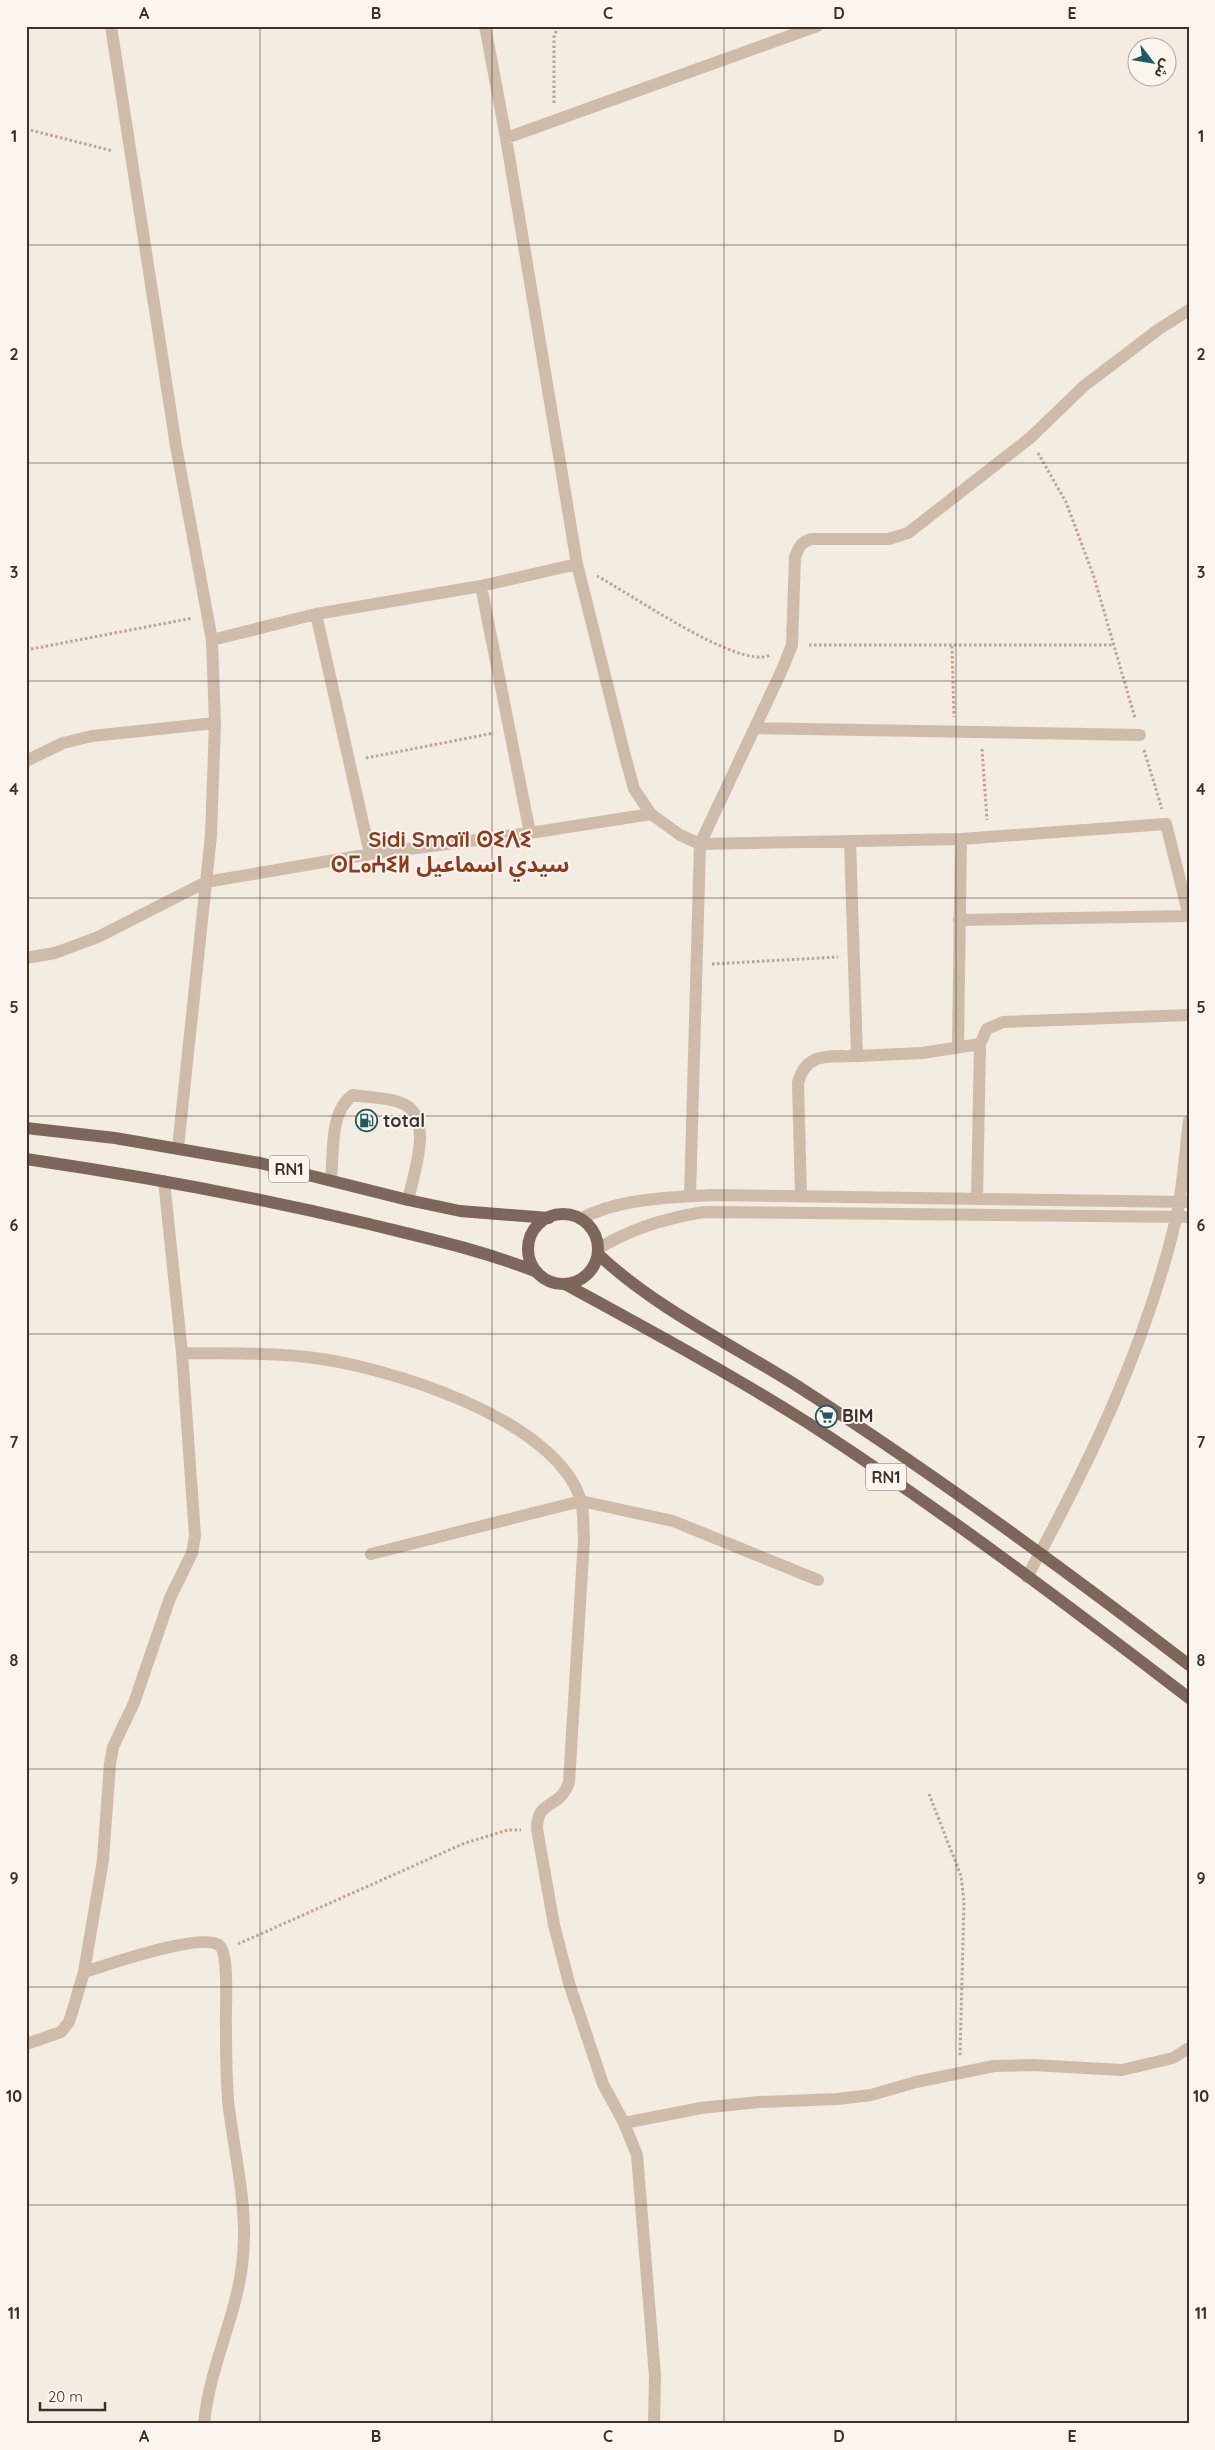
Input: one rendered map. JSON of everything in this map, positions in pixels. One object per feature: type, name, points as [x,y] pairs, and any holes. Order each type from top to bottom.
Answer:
[{"type":"main road","name":"RN1","points":[[26,1128],[115,1138],[260,1163],[408,1200],[480,1213],[549,1218],[570,1215],[580,1219],[593,1231],[598,1252],[635,1285],[801,1388],[915,1464],[1040,1553],[1189,1665]]},
{"type":"main road","name":"RN1","points":[[26,1159],[256,1198],[455,1244],[537,1272],[554,1283],[565,1284],[708,1363],[806,1422],[859,1457],[1026,1577],[1189,1698]]},
{"type":"main road","points":[[537,1272],[529,1252],[530,1242],[540,1223],[549,1218]]},
{"type":"main road","points":[[565,1284],[583,1278],[590,1272],[598,1252]]},
{"type":"street","points":[[111,26],[176,446],[212,640],[215,723],[214,775],[206,882],[178,1148]]},
{"type":"street","points":[[485,26],[506,138],[577,564],[634,788],[651,814],[680,835],[700,844],[961,839],[1166,824],[1189,916],[960,920]]},
{"type":"street","points":[[506,138],[817,26]]},
{"type":"street","points":[[690,1196],[700,844],[792,646],[795,556],[803,542],[810,539],[889,538],[908,533],[1030,438],[1084,386],[1159,329],[1189,310]]},
{"type":"street","points":[[212,640],[316,614],[481,586],[577,564]]},
{"type":"street","points":[[481,586],[530,834]]},
{"type":"street","points":[[316,614],[370,854]]},
{"type":"street","points":[[26,761],[63,743],[92,736],[215,723]]},
{"type":"street","points":[[755,728],[981,734],[1140,735]]},
{"type":"street","points":[[26,958],[55,953],[98,937],[206,882],[370,854],[530,834],[651,814]]},
{"type":"street","points":[[958,1046],[961,839]]},
{"type":"street","points":[[850,841],[857,1056]]},
{"type":"street","points":[[977,1199],[980,1044],[987,1029],[1003,1022],[1189,1015]]},
{"type":"street","points":[[801,1196],[798,1083],[800,1072],[806,1064],[817,1058],[922,1054],[958,1046],[980,1044]]},
{"type":"street","points":[[332,1180],[338,1113],[345,1101],[353,1095],[397,1102],[410,1108],[420,1122],[419,1148],[408,1200]]},
{"type":"street","points":[[1026,1577],[1076,1488],[1134,1353],[1165,1262],[1183,1217],[1189,1121]]},
{"type":"street","points":[[26,2044],[61,2032],[69,2022],[84,1972],[103,1860],[110,1764],[114,1747],[134,1704],[170,1598],[192,1553],[195,1536],[182,1353],[164,1181]]},
{"type":"street","points":[[580,1219],[600,1209],[616,1204],[690,1196],[1184,1202]]},
{"type":"street","points":[[598,1252],[612,1240],[657,1222],[688,1214],[728,1210],[1183,1217]]},
{"type":"street","points":[[182,1353],[261,1353],[308,1357],[391,1374],[426,1386],[516,1426],[542,1446],[569,1478],[581,1501],[584,1539],[569,1782],[566,1794],[542,1810],[537,1818],[537,1829],[554,1925],[569,1983],[603,2084],[624,2123],[637,2155],[655,2376],[654,2424]]},
{"type":"street","points":[[371,1554],[581,1501],[673,1521],[818,1580]]},
{"type":"street","points":[[84,1972],[170,1947],[203,1941],[218,1944],[224,1950],[226,1962],[226,2051],[229,2107],[241,2185],[245,2231],[237,2290],[210,2382],[204,2424]]},
{"type":"street","points":[[624,2123],[711,2107],[871,2095],[916,2082],[994,2066],[1034,2065],[1122,2070],[1173,2058],[1189,2048]]},
{"type":"path","points":[[554,122],[554,37],[558,26]]},
{"type":"path","points":[[26,129],[131,155]]},
{"type":"path","points":[[1030,438],[1066,502],[1094,577],[1166,824]]},
{"type":"path","points":[[577,564],[719,646],[749,657],[764,658],[792,646],[1113,645]]},
{"type":"path","points":[[26,650],[208,616]]},
{"type":"path","points":[[952,646],[954,732]]},
{"type":"path","points":[[349,761],[510,730]]},
{"type":"path","points":[[981,734],[988,837]]},
{"type":"path","points":[[697,965],[854,956]]},
{"type":"path","points":[[929,1794],[961,1876],[964,1901],[960,2073]]},
{"type":"path","points":[[224,1950],[465,1843],[508,1830],[537,1829]]},
{"type":"place","name":"total","points":[[367,1121]]},
{"type":"place","name":"BIM","points":[[826,1416]]},
{"type":"district","name":"Sidi Smaïl ⵙⵉⴷⵉ ⵙⵎⴰⵄⵉⵍ سيدي اسماعيل","points":[[450,852]]}]
